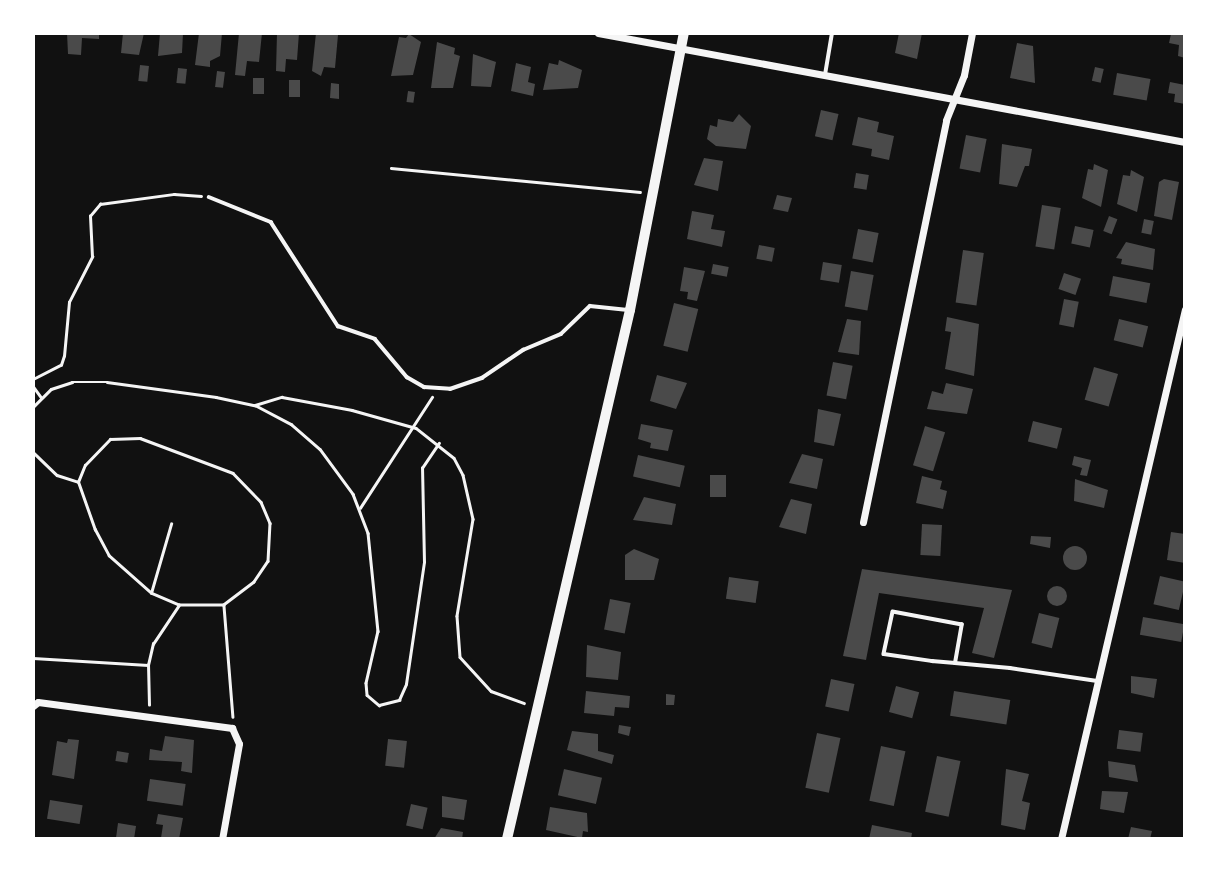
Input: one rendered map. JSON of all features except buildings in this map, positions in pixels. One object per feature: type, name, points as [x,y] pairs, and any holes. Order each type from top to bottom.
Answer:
[{"type":"main road","points":[[507,839],[630,310],[684,33]]},
{"type":"street","points":[[598,33],[1185,142]]},
{"type":"street","points":[[863,522],[946,120],[956,100],[972,33]]},
{"type":"street","points":[[1061,839],[1185,309]]},
{"type":"street","points":[[36,704],[149,715],[234,731],[239,744],[222,839]]},
{"type":"lane","points":[[825,75],[832,33]]},
{"type":"lane","points":[[209,197],[271,222],[286,238],[323,309],[338,326],[375,339],[407,377],[437,390],[482,378],[523,350],[561,334],[590,306],[630,310]]},
{"type":"lane","points":[[956,663],[962,625],[893,612],[884,654],[1097,681]]},
{"type":"path","points":[[391,168],[653,193]]},
{"type":"path","points":[[33,379],[61,365],[69,302],[92,257],[90,216],[100,204],[174,194],[209,197]]},
{"type":"path","points":[[33,407],[41,397],[72,382],[107,382],[255,405],[291,424],[320,449],[360,508],[369,533],[377,597],[377,641],[367,695],[379,705],[389,706],[399,700],[405,684],[425,562],[422,468],[439,443]]},
{"type":"path","points":[[33,386],[41,397]]},
{"type":"path","points":[[360,508],[416,428],[437,390]]},
{"type":"path","points":[[255,405],[282,397],[320,403],[416,428],[439,443],[463,475],[473,519],[457,616],[460,657],[491,691],[539,706]]},
{"type":"path","points":[[130,438],[178,449],[233,473],[247,485],[270,523],[268,561],[254,582],[224,605],[178,605],[151,593],[109,556],[84,507],[78,482],[97,449],[110,439],[130,438]]},
{"type":"path","points":[[33,452],[57,475],[78,482]]},
{"type":"path","points":[[151,593],[171,524]]},
{"type":"path","points":[[149,715],[148,665],[153,644],[178,605]]},
{"type":"path","points":[[224,605],[232,670],[234,731]]},
{"type":"path","points":[[33,658],[148,665]]}]
